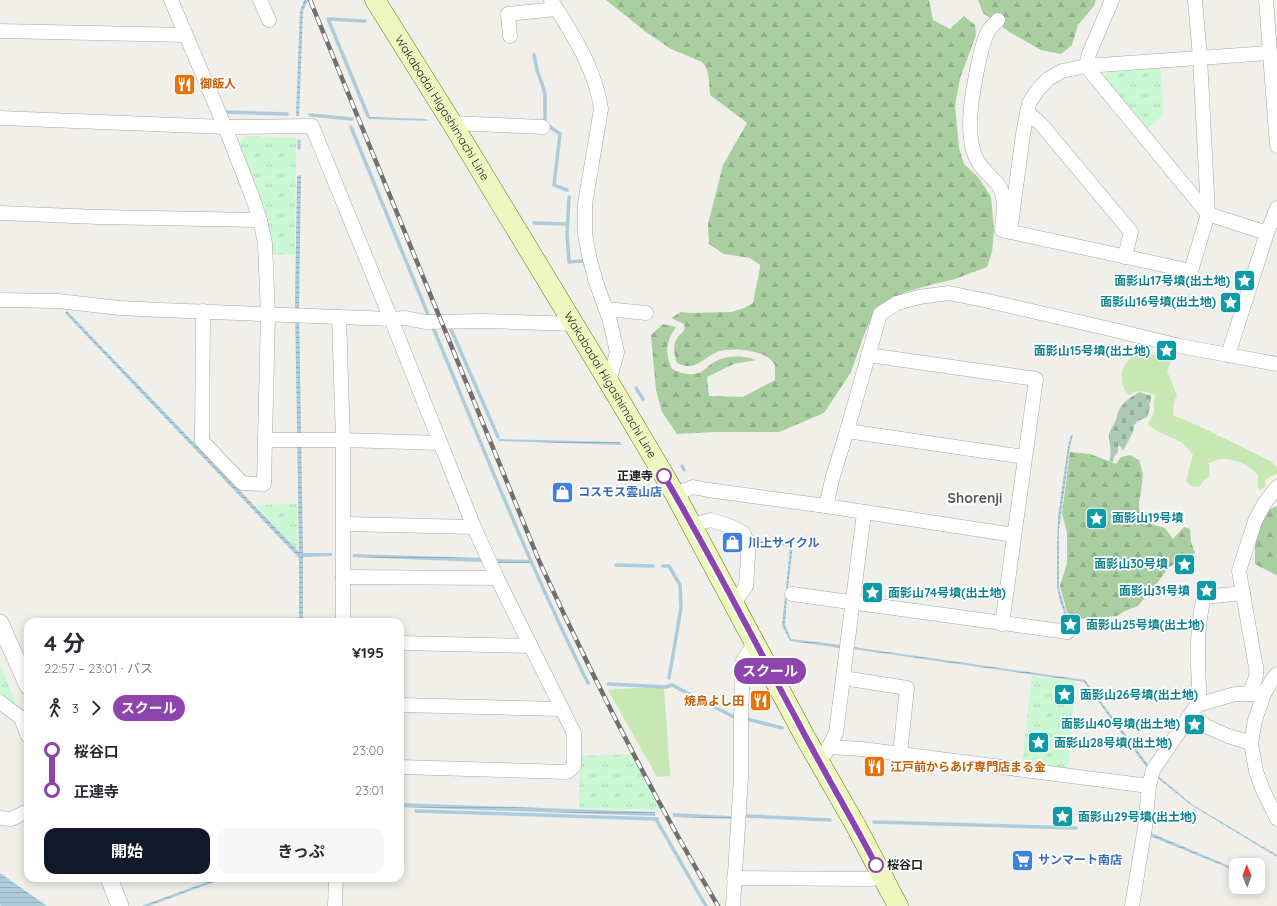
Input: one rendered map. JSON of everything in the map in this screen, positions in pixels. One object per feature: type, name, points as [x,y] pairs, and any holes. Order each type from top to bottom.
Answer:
[{"type":"main road","name":"Wakabadai Higashimachi Line","points":[[375,0],[452,123],[675,494],[755,642],[824,755],[856,826],[898,906]]},
{"type":"street","points":[[171,0],[225,127],[260,220],[265,243],[268,314],[264,484],[242,483],[202,440],[203,312]]},
{"type":"street","points":[[260,0],[269,20]]},
{"type":"street","points":[[1086,66],[1089,54],[1112,0]]},
{"type":"street","points":[[998,20],[988,32],[982,49],[973,88],[971,140],[976,158],[984,170],[1002,189],[1002,230],[1191,271],[1208,214],[1200,57],[1195,0]]},
{"type":"street","points":[[1266,0],[1277,146]]},
{"type":"street","points":[[510,36],[508,14],[554,4],[572,33],[599,96],[601,109],[585,204],[585,233],[589,256],[596,282],[606,309],[617,352],[609,382]]},
{"type":"street","points":[[0,31],[185,35]]},
{"type":"street","points":[[1010,232],[1023,134],[1029,103],[1048,79],[1062,71],[1086,66],[1270,53]]},
{"type":"street","points":[[1086,66],[1208,214],[1267,233]]},
{"type":"street","points":[[1028,112],[1041,124],[1131,232],[1125,257]]},
{"type":"street","points":[[0,118],[225,127],[312,126],[474,527],[497,578],[574,733],[574,766],[567,772],[404,767]]},
{"type":"street","points":[[452,123],[543,127]]},
{"type":"street","points":[[1228,355],[1267,233],[1277,208]]},
{"type":"street","points":[[0,213],[99,217],[260,220]]},
{"type":"street","points":[[826,506],[833,476],[848,431],[880,314],[897,303],[919,297],[949,293],[1180,346],[1277,364]]},
{"type":"street","points":[[0,300],[58,301],[127,308],[203,312],[391,319],[406,318],[426,322],[484,321],[574,324]]},
{"type":"street","points":[[606,309],[646,313]]},
{"type":"street","points":[[339,317],[343,440],[344,618]]},
{"type":"street","points":[[868,355],[1036,379],[1002,624]]},
{"type":"street","points":[[848,431],[1025,456]]},
{"type":"street","points":[[265,440],[343,440],[440,443]]},
{"type":"street","points":[[675,494],[693,487],[1014,535]]},
{"type":"street","points":[[1249,694],[1257,676],[1257,668],[1239,571],[1255,522],[1264,504],[1277,487]]},
{"type":"street","points":[[824,755],[836,733],[854,603],[864,513]]},
{"type":"street","points":[[691,525],[711,520],[732,527],[743,533],[746,537],[748,542],[748,556],[746,586],[734,603]]},
{"type":"street","points":[[344,524],[474,527]]},
{"type":"street","points":[[343,577],[497,578]]},
{"type":"street","points":[[1132,906],[1145,827],[1149,786],[1153,770],[1195,709],[1199,635],[1204,597],[1243,593]]},
{"type":"street","points":[[792,594],[1068,632]]},
{"type":"street","points":[[0,623],[24,677]]},
{"type":"street","points":[[733,906],[741,777],[743,661],[755,642]]},
{"type":"street","points":[[404,643],[531,646]]},
{"type":"street","points":[[1277,674],[1264,694],[1255,720],[1251,743],[1256,770],[1262,788],[1277,819]]},
{"type":"street","points":[[843,678],[907,688],[900,754]]},
{"type":"street","points":[[1195,709],[1235,694],[1264,694]]},
{"type":"street","points":[[0,702],[21,718],[24,726]]},
{"type":"street","points":[[404,705],[562,709]]},
{"type":"street","points":[[1195,709],[1206,726],[1228,736],[1251,743]]},
{"type":"street","points":[[824,755],[862,749],[1149,786]]},
{"type":"street","points":[[0,818],[11,819],[24,813]]},
{"type":"street","points":[[734,878],[883,878]]},
{"type":"street","points":[[111,882],[120,906]]},
{"type":"street","points":[[335,906],[336,882]]},
{"type":"green space","points":[[606,0],[929,0],[933,20],[950,29],[964,16],[975,25],[976,35],[960,78],[955,106],[959,148],[964,164],[979,178],[991,197],[994,230],[992,252],[987,267],[955,279],[906,292],[881,304],[875,310],[864,335],[851,372],[824,413],[779,432],[717,432],[677,434],[662,412],[656,390],[651,335],[663,324],[676,327],[668,343],[667,352],[672,369],[678,372],[685,374],[699,373],[714,362],[729,357],[751,358],[756,360],[734,364],[707,377],[709,396],[743,397],[775,380],[775,365],[764,355],[751,351],[722,350],[711,355],[698,364],[689,366],[677,363],[674,353],[676,340],[684,330],[684,324],[671,318],[681,312],[731,312],[744,308],[753,303],[760,265],[750,258],[724,254],[709,244],[708,224],[723,165],[747,123],[710,95],[708,73],[702,62],[671,49],[646,32]]},
{"type":"green space","points":[[978,0],[1096,0],[1094,6],[1078,25],[1072,45],[1061,54],[1041,50],[1011,33],[983,13]]},
{"type":"green space","points":[[1160,66],[1164,114],[1145,131],[1104,77],[1109,71]]},
{"type":"green space","points":[[247,136],[296,138],[295,254],[270,255],[268,220],[237,145]]},
{"type":"green space","points":[[1146,351],[1171,362],[1167,371],[1177,395],[1174,402],[1173,415],[1272,462],[1277,467],[1277,474],[1269,477],[1265,481],[1266,486],[1260,490],[1258,486],[1258,475],[1255,472],[1242,463],[1226,459],[1220,459],[1209,463],[1210,476],[1204,480],[1199,487],[1191,486],[1186,481],[1193,455],[1183,443],[1157,431],[1147,424],[1152,417],[1154,410],[1155,396],[1142,391],[1129,395],[1124,389],[1122,375],[1127,362],[1132,357]]},
{"type":"green space","points":[[1140,392],[1151,395],[1151,402],[1149,403],[1150,408],[1147,417],[1138,421],[1134,425],[1133,432],[1123,451],[1120,446],[1118,446],[1118,452],[1114,457],[1113,462],[1109,461],[1111,452],[1109,434],[1119,410],[1123,404]]},
{"type":"green space","points":[[1070,452],[1090,454],[1116,464],[1121,457],[1130,455],[1139,460],[1143,474],[1139,502],[1140,519],[1165,528],[1173,539],[1184,527],[1190,529],[1191,542],[1195,553],[1169,567],[1138,606],[1117,616],[1069,620],[1060,586],[1067,563],[1067,532],[1062,514]]},
{"type":"green space","points":[[297,504],[298,551],[256,505]]},
{"type":"green space","points":[[1277,506],[1276,575],[1255,564],[1255,540],[1265,511]]},
{"type":"green space","points":[[0,664],[17,706],[15,707],[0,696]]},
{"type":"green space","points":[[1032,676],[1075,682],[1068,769],[1022,763]]},
{"type":"green space","points":[[664,686],[670,776],[657,777],[608,690]]},
{"type":"green space","points":[[631,754],[661,810],[579,808],[580,756]]},
{"type":"water","points":[[304,0],[308,0],[303,11],[299,116],[296,116],[300,11]]},
{"type":"water","points":[[368,117],[427,119],[428,121],[369,119]]},
{"type":"water","points":[[301,175],[299,307],[303,553],[332,553],[332,556],[303,557],[303,618],[299,618],[299,558],[65,313],[67,311],[299,552],[295,306],[297,176]]},
{"type":"water","points":[[1071,435],[1073,435],[1070,447],[1059,530],[1059,587],[1070,627],[1069,628],[1057,587],[1057,544],[1058,518],[1068,446]]},
{"type":"water","points":[[498,439],[620,442],[622,445],[499,441]]},
{"type":"water","points":[[749,541],[772,541],[793,545],[788,588],[786,588],[790,547],[772,543],[750,543]]},
{"type":"water","points":[[353,554],[481,558],[481,562],[353,557]]},
{"type":"water","points":[[497,559],[529,560],[531,563],[498,563]]},
{"type":"water","points":[[785,597],[787,597],[785,625],[791,639],[841,645],[840,648],[790,641],[782,625]]},
{"type":"water","points":[[853,647],[1085,680],[1149,766],[1147,768],[1084,682],[853,649]]},
{"type":"water","points":[[1157,775],[1193,805],[1277,855],[1277,857],[1191,805],[1155,776]]},
{"type":"water","points":[[404,803],[655,812],[655,816],[404,807]]},
{"type":"water","points":[[673,813],[732,816],[732,819],[673,817]]},
{"type":"water","points":[[1151,833],[1229,866],[1229,868],[1150,836]]},
{"type":"water","points":[[0,873],[47,906],[1,906]]},
{"type":"water","points":[[207,882],[214,882],[149,906],[141,906]]},
{"type":"waterway","points":[[365,21],[328,19],[368,116]]},
{"type":"waterway","points":[[534,55],[545,94],[545,124]]},
{"type":"waterway","points":[[224,112],[287,114]]},
{"type":"waterway","points":[[310,115],[352,119]]},
{"type":"waterway","points":[[546,124],[560,134],[554,185],[567,190]]},
{"type":"waterway","points":[[351,127],[429,317]]},
{"type":"waterway","points":[[299,141],[299,148]]},
{"type":"waterway","points":[[569,197],[567,234],[569,262],[582,261]]},
{"type":"waterway","points":[[534,223],[567,224]]},
{"type":"waterway","points":[[432,325],[526,550],[588,683]]},
{"type":"waterway","points":[[450,327],[498,437]]},
{"type":"waterway","points":[[636,388],[643,399]]},
{"type":"waterway","points":[[682,466],[684,470]]},
{"type":"waterway","points":[[616,565],[653,566]]},
{"type":"waterway","points":[[663,566],[669,566],[680,585],[681,608],[669,678]]},
{"type":"waterway","points":[[608,684],[666,687],[672,685],[736,718]]},
{"type":"waterway","points":[[747,719],[782,728]]},
{"type":"waterway","points":[[416,811],[657,819]]},
{"type":"waterway","points":[[747,816],[830,820]]},
{"type":"waterway","points":[[657,821],[706,906]]},
{"type":"waterway","points":[[874,822],[1076,828]]},
{"type":"railway","points":[[310,0],[540,563],[624,737],[718,906]]},
{"type":"bus line","name":"スクール","points":[[664,476],[876,865]]},
{"type":"place","name":"御飯人","points":[[185,84]]},
{"type":"place","name":"面影山17号墳(出土地)","points":[[1245,281]]},
{"type":"place","name":"面影山16号墳(出土地)","points":[[1231,302]]},
{"type":"place","name":"面影山15号墳(出土地)","points":[[1166,351]]},
{"type":"place","name":"正連寺","points":[[664,476]]},
{"type":"place","name":"コスモス雲山店","points":[[563,492]]},
{"type":"place","name":"面影山19号墳","points":[[1096,518]]},
{"type":"place","name":"川上サイクル","points":[[733,543]]},
{"type":"place","name":"面影山30号墳","points":[[1184,564]]},
{"type":"place","name":"面影山31号墳","points":[[1206,591]]},
{"type":"place","name":"面影山74号墳(出土地)","points":[[872,593]]},
{"type":"place","name":"面影山25号墳(出土地)","points":[[1071,625]]},
{"type":"place","name":"面影山26号墳(出土地)","points":[[1064,695]]},
{"type":"place","name":"焼鳥よし田","points":[[760,701]]},
{"type":"place","name":"面影山40号墳(出土地)","points":[[1195,724]]},
{"type":"place","name":"面影山28号墳(出土地)","points":[[1038,743]]},
{"type":"place","name":"江戸前からあげ専門店まる金","points":[[874,767]]},
{"type":"place","name":"面影山29号墳(出土地)","points":[[1062,817]]},
{"type":"place","name":"サンマート南店","points":[[1022,860]]},
{"type":"place","name":"桜谷口","points":[[876,865]]},
{"type":"district","name":"Shorenji","points":[[975,498]]}]
